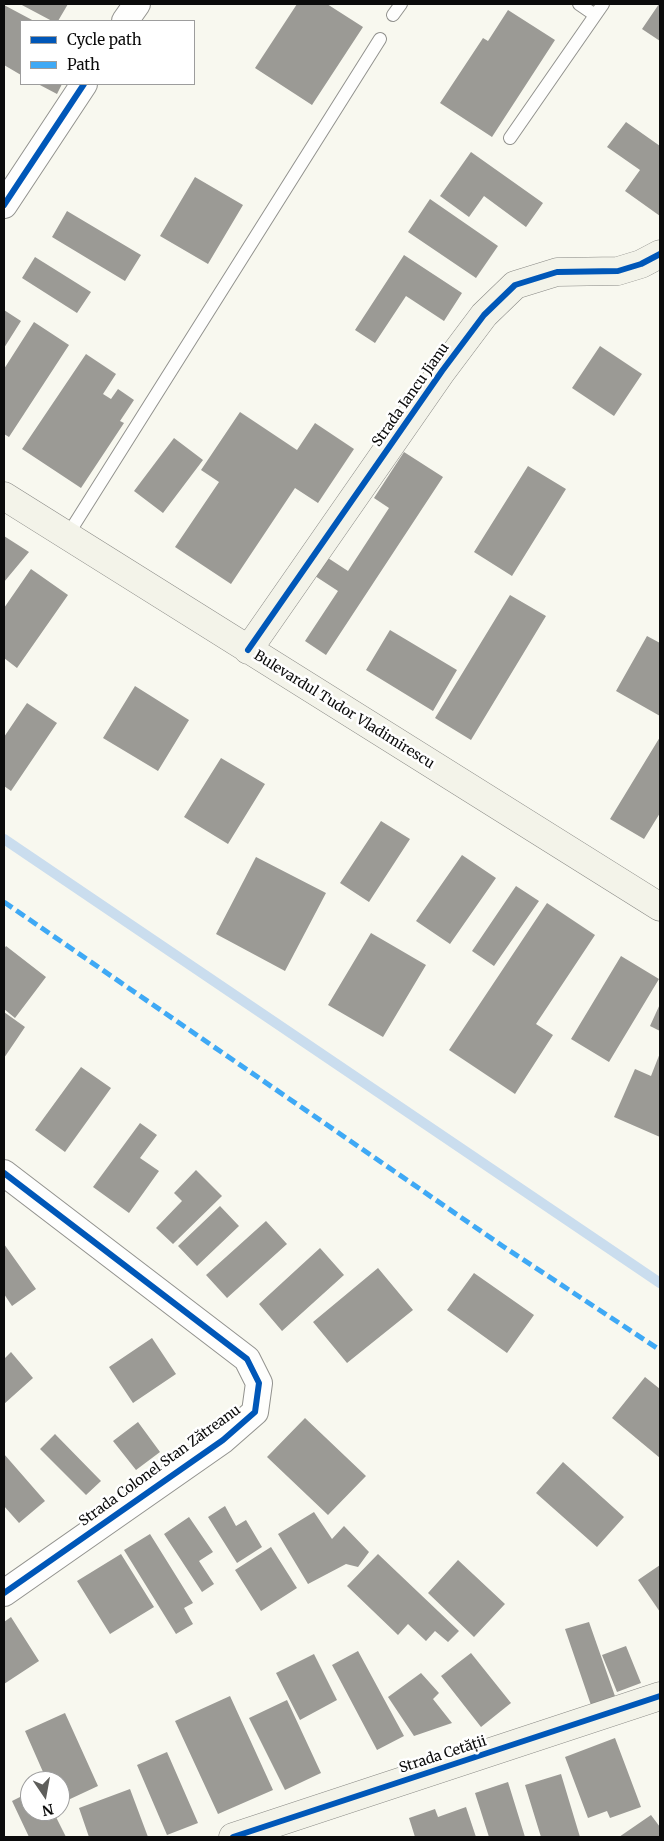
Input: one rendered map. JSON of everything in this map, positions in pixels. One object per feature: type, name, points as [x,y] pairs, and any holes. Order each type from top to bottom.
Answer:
[{"type":"street","points":[[126,20],[137,4]]},
{"type":"street","points":[[4,205],[83,85]]},
{"type":"street","name":"Strada Iancu Jianu","points":[[248,650],[453,357],[484,315],[514,285],[535,277],[557,272],[618,272],[641,264],[660,254]]},
{"type":"street","name":"Bulevardul Tudor Vladimirescu","points":[[4,496],[660,907]]},
{"type":"street","name":"Strada Colonel Stan Zătreanu","points":[[4,1174],[247,1358],[259,1383],[255,1412],[223,1440],[4,1593]]},
{"type":"street","name":"Strada Cetății","points":[[233,1837],[660,1696]]},
{"type":"lane","points":[[393,15],[401,4]]},
{"type":"lane","points":[[579,4],[595,15]]},
{"type":"lane","points":[[510,138],[603,4]]},
{"type":"lane","points":[[67,536],[380,39]]},
{"type":"building","points":[[20,4],[68,4],[59,20],[50,20]]},
{"type":"building","points":[[297,4],[327,4],[363,27],[312,105],[255,68]]},
{"type":"building","points":[[660,4],[660,41],[642,29]]},
{"type":"building","points":[[4,5],[32,20],[20,20],[20,74],[4,65]]},
{"type":"building","points":[[508,10],[555,40],[492,137],[440,103],[483,38],[488,41]]},
{"type":"building","points":[[40,85],[62,85],[57,94]]},
{"type":"building","points":[[626,122],[660,146],[660,216],[625,191],[640,170],[607,147]]},
{"type":"building","points":[[471,152],[543,203],[526,227],[484,196],[469,217],[440,196]]},
{"type":"building","points":[[195,177],[243,205],[208,264],[160,236]]},
{"type":"building","points":[[430,199],[498,246],[476,278],[408,232]]},
{"type":"building","points":[[67,211],[141,255],[125,281],[52,237]]},
{"type":"building","points":[[404,255],[462,293],[444,321],[406,296],[375,343],[355,330]]},
{"type":"building","points":[[35,257],[91,292],[77,313],[22,278]]},
{"type":"building","points":[[4,310],[21,321],[4,348]]},
{"type":"building","points":[[34,322],[69,345],[9,437],[4,434],[4,369]]},
{"type":"building","points":[[600,346],[642,374],[614,416],[572,388]]},
{"type":"building","points":[[86,354],[116,374],[103,394],[111,399],[118,389],[134,400],[120,421],[124,423],[81,488],[22,449]]},
{"type":"building","points":[[240,412],[297,450],[315,423],[354,449],[318,503],[295,488],[231,584],[175,547],[219,482],[201,470]]},
{"type":"building","points":[[174,438],[203,460],[163,513],[134,491]]},
{"type":"building","points":[[404,452],[443,477],[326,655],[305,641],[338,591],[315,576],[328,558],[348,571],[389,508],[374,498]]},
{"type":"building","points":[[528,466],[566,489],[512,576],[474,552]]},
{"type":"building","points":[[4,536],[29,552],[4,582]]},
{"type":"building","points":[[31,569],[68,595],[17,668],[4,658],[4,608]]},
{"type":"building","points":[[510,595],[546,616],[471,740],[435,718]]},
{"type":"building","points":[[390,630],[457,670],[433,711],[366,670]]},
{"type":"building","points":[[647,636],[660,643],[660,716],[616,691]]},
{"type":"building","points":[[135,686],[189,720],[158,771],[103,738]]},
{"type":"building","points":[[27,703],[57,723],[11,791],[4,786],[4,737]]},
{"type":"building","points":[[660,737],[660,813],[644,839],[610,819]]},
{"type":"building","points":[[221,758],[265,784],[228,844],[184,817]]},
{"type":"building","points":[[381,821],[410,839],[369,902],[340,883]]},
{"type":"building","points":[[462,855],[496,878],[450,944],[416,921]]},
{"type":"building","points":[[256,857],[326,893],[285,971],[216,934]]},
{"type":"building","points":[[516,886],[539,901],[494,966],[472,951]]},
{"type":"building","points":[[547,903],[595,935],[536,1024],[553,1035],[515,1094],[449,1050]]},
{"type":"building","points":[[371,933],[426,965],[383,1037],[328,1005]]},
{"type":"building","points":[[6,946],[46,977],[15,1018],[4,1009],[4,949]]},
{"type":"building","points":[[621,956],[659,979],[609,1062],[571,1039]]},
{"type":"building","points":[[660,1004],[660,1031],[650,1026]]},
{"type":"building","points":[[4,1012],[25,1027],[4,1058]]},
{"type":"building","points":[[660,1053],[660,1137],[614,1117],[635,1069],[651,1076]]},
{"type":"building","points":[[81,1067],[111,1088],[65,1152],[35,1130]]},
{"type":"building","points":[[140,1123],[157,1135],[140,1158],[159,1171],[129,1213],[93,1187]]},
{"type":"building","points":[[196,1170],[222,1196],[173,1244],[156,1228],[182,1201],[174,1193]]},
{"type":"building","points":[[220,1206],[239,1226],[197,1266],[178,1246]]},
{"type":"building","points":[[266,1221],[287,1244],[227,1298],[206,1275]]},
{"type":"building","points":[[4,1244],[36,1289],[12,1306],[4,1294]]},
{"type":"building","points":[[320,1248],[344,1275],[282,1331],[259,1304]]},
{"type":"building","points":[[378,1268],[413,1310],[347,1363],[313,1322]]},
{"type":"building","points":[[474,1273],[534,1315],[507,1353],[447,1310]]},
{"type":"building","points":[[152,1338],[176,1374],[133,1403],[109,1367]]},
{"type":"building","points":[[11,1352],[33,1378],[4,1404],[4,1359]]},
{"type":"building","points":[[645,1377],[660,1389],[660,1458],[612,1418]]},
{"type":"building","points":[[305,1418],[366,1476],[328,1515],[267,1457]]},
{"type":"building","points":[[138,1422],[160,1452],[136,1470],[113,1441]]},
{"type":"building","points":[[55,1434],[101,1481],[86,1495],[40,1449]]},
{"type":"building","points":[[4,1454],[45,1501],[19,1523],[4,1506]]},
{"type":"building","points":[[563,1462],[624,1517],[597,1547],[536,1493]]},
{"type":"building","points":[[225,1506],[236,1526],[246,1520],[262,1547],[237,1563],[208,1517]]},
{"type":"building","points":[[314,1512],[332,1539],[344,1526],[369,1552],[358,1567],[346,1564],[308,1584],[278,1534]]},
{"type":"building","points":[[189,1517],[213,1552],[199,1561],[214,1584],[202,1592],[164,1534]]},
{"type":"building","points":[[150,1534],[193,1603],[184,1608],[193,1624],[176,1634],[124,1550]]},
{"type":"building","points":[[271,1547],[297,1588],[261,1611],[235,1570]]},
{"type":"building","points":[[121,1554],[154,1607],[110,1634],[77,1581]]},
{"type":"building","points":[[378,1554],[459,1631],[448,1642],[435,1631],[426,1641],[408,1624],[398,1635],[347,1586]]},
{"type":"building","points":[[458,1560],[505,1604],[474,1637],[428,1593]]},
{"type":"building","points":[[660,1565],[660,1612],[638,1580]]},
{"type":"building","points":[[11,1617],[39,1661],[4,1684],[4,1622]]},
{"type":"building","points":[[589,1622],[616,1699],[592,1708],[565,1629]]},
{"type":"building","points":[[626,1646],[641,1683],[617,1692],[602,1655]]},
{"type":"building","points":[[358,1651],[404,1736],[377,1750],[332,1665]]},
{"type":"building","points":[[471,1653],[511,1703],[481,1727],[441,1676]]},
{"type":"building","points":[[314,1654],[337,1700],[300,1720],[276,1673]]},
{"type":"building","points":[[421,1673],[439,1693],[433,1699],[452,1723],[414,1736],[388,1697]]},
{"type":"building","points":[[230,1696],[273,1790],[218,1814],[175,1721]]},
{"type":"building","points":[[287,1700],[321,1773],[285,1790],[249,1718]]},
{"type":"building","points":[[65,1713],[98,1786],[70,1799],[70,1771],[43,1771],[25,1731]]},
{"type":"building","points":[[615,1738],[641,1807],[610,1818],[607,1811],[588,1818],[565,1757]]},
{"type":"building","points":[[167,1752],[198,1823],[167,1835],[137,1765]]},
{"type":"building","points":[[561,1774],[580,1837],[541,1837],[525,1785]]},
{"type":"building","points":[[508,1782],[525,1837],[489,1837],[475,1793]]},
{"type":"building","points":[[130,1789],[148,1837],[89,1837],[79,1808]]},
{"type":"building","points":[[20,1797],[20,1818],[12,1801]]},
{"type":"building","points":[[466,1807],[476,1837],[415,1837],[409,1818],[435,1809],[438,1817]]},
{"type":"building","points":[[651,1815],[660,1827],[660,1837],[619,1837]]},
{"type":"building","points":[[21,1821],[58,1821],[66,1837],[29,1837]]},
{"type":"waterway","points":[[4,839],[660,1283]]},
{"type":"marked path","points":[[4,902],[504,1247],[660,1350]]},
{"type":"cycle path","points":[[4,205],[83,85]]},
{"type":"cycle path","points":[[248,650],[442,371],[484,315],[515,285],[557,272],[618,271],[641,264],[660,254]]},
{"type":"cycle path","points":[[4,1173],[247,1359],[259,1383],[255,1412],[223,1440],[4,1593]]},
{"type":"cycle path","points":[[233,1837],[660,1696]]}]
